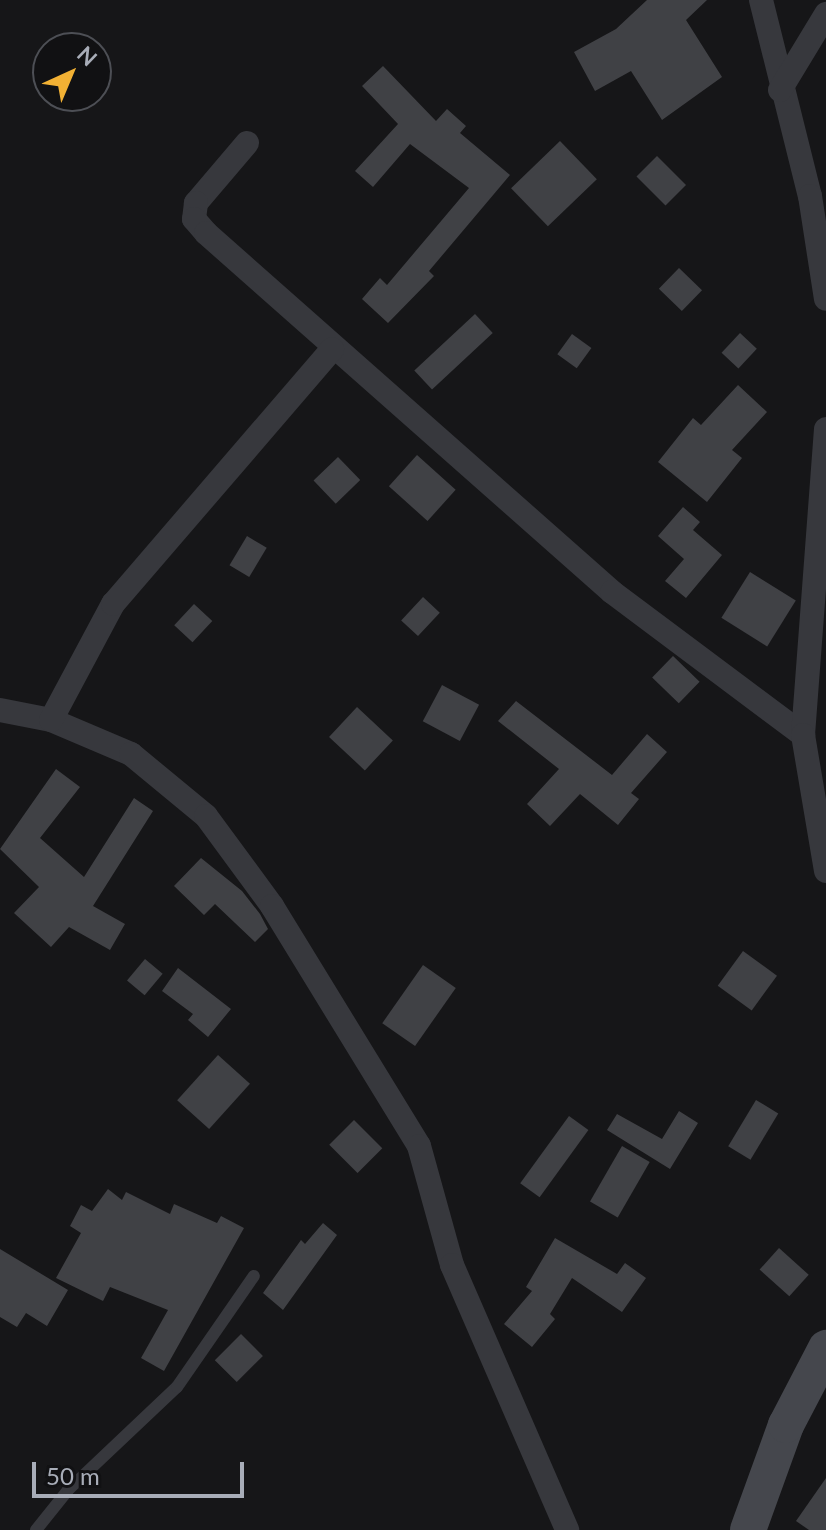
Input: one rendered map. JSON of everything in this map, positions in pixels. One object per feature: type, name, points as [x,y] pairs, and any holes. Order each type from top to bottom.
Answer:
[{"type":"main road","points":[[748,1530],[786,1425],[826,1348]]},
{"type":"street","points":[[761,0],[780,90],[810,196],[826,299]]},
{"type":"street","points":[[780,90],[826,14]]},
{"type":"street","points":[[247,143],[196,203],[194,219],[332,349],[612,592],[803,735]]},
{"type":"street","points":[[51,720],[113,604],[332,349]]},
{"type":"street","points":[[826,429],[803,735],[826,871]]},
{"type":"street","points":[[0,710],[51,720],[131,754],[206,816],[272,906],[419,1146],[452,1265],[567,1530]]},
{"type":"lane","points":[[36,1530],[68,1490],[177,1387],[254,1276]]},
{"type":"building","points":[[647,0],[707,0],[686,20],[722,77],[662,120],[631,71],[595,91],[574,52],[616,29]]},
{"type":"building","points":[[383,66],[436,121],[447,109],[466,126],[460,133],[510,175],[429,271],[434,276],[388,323],[362,299],[380,278],[387,285],[469,188],[410,144],[373,187],[355,171],[398,124],[362,86]]},
{"type":"building","points":[[560,141],[597,179],[548,226],[511,188]]},
{"type":"building","points":[[657,156],[686,185],[665,205],[636,177]]},
{"type":"building","points":[[679,268],[702,290],[682,311],[659,289]]},
{"type":"building","points":[[475,314],[493,333],[432,390],[414,371]]},
{"type":"building","points":[[740,333],[757,349],[738,368],[722,353]]},
{"type":"building","points":[[572,334],[591,348],[577,368],[557,354]]},
{"type":"building","points":[[738,385],[767,412],[732,450],[742,458],[707,502],[658,462],[693,418],[701,425]]},
{"type":"building","points":[[417,455],[456,490],[428,521],[389,486]]},
{"type":"building","points":[[338,457],[360,480],[336,504],[314,481]]},
{"type":"building","points":[[683,507],[700,522],[693,530],[722,555],[686,598],[665,581],[684,559],[658,536]]},
{"type":"building","points":[[247,536],[267,548],[249,577],[229,565]]},
{"type":"building","points":[[750,572],[796,601],[767,646],[721,618]]},
{"type":"building","points":[[423,597],[440,613],[418,636],[401,620]]},
{"type":"building","points":[[194,604],[212,621],[193,642],[174,625]]},
{"type":"building","points":[[673,656],[700,682],[679,703],[652,678]]},
{"type":"building","points":[[442,685],[479,705],[460,741],[423,721]]},
{"type":"building","points":[[516,701],[612,775],[647,734],[667,752],[631,793],[639,799],[618,825],[580,794],[550,826],[527,804],[559,769],[498,721]]},
{"type":"building","points":[[357,707],[393,740],[365,770],[329,737]]},
{"type":"building","points":[[56,769],[80,787],[40,838],[84,877],[134,798],[153,811],[93,906],[125,924],[110,950],[69,927],[51,947],[14,913],[39,887],[0,849]]},
{"type":"building","points":[[201,858],[242,891],[260,914],[268,929],[255,942],[215,904],[204,915],[174,886]]},
{"type":"building","points":[[743,951],[777,976],[752,1010],[718,986]]},
{"type":"building","points":[[145,959],[163,974],[145,995],[127,980]]},
{"type":"building","points":[[423,965],[456,988],[415,1046],[382,1023]]},
{"type":"building","points":[[178,968],[231,1009],[208,1037],[188,1020],[193,1014],[162,991]]},
{"type":"building","points":[[218,1055],[250,1084],[209,1129],[177,1100]]},
{"type":"building","points":[[756,1100],[778,1113],[750,1160],[728,1146]]},
{"type":"building","points":[[679,1111],[698,1123],[670,1169],[607,1130],[617,1114],[662,1139]]},
{"type":"building","points":[[569,1116],[588,1130],[540,1197],[520,1183]]},
{"type":"building","points":[[354,1120],[382,1148],[358,1173],[329,1145]]},
{"type":"building","points":[[622,1146],[650,1162],[618,1217],[590,1201]]},
{"type":"building","points":[[108,1189],[122,1200],[126,1192],[170,1214],[174,1204],[217,1223],[221,1216],[244,1228],[164,1371],[141,1358],[168,1310],[110,1287],[103,1301],[56,1278],[81,1233],[70,1226],[81,1205],[92,1211]]},
{"type":"building","points":[[323,1223],[337,1235],[283,1310],[263,1293],[301,1240],[305,1244]]},
{"type":"building","points":[[555,1238],[617,1274],[625,1263],[646,1278],[622,1312],[572,1278],[550,1314],[555,1319],[532,1347],[504,1324],[532,1291],[526,1287]]},
{"type":"building","points":[[779,1248],[809,1275],[789,1296],[760,1270]]},
{"type":"building","points":[[0,1249],[68,1290],[47,1326],[26,1313],[17,1327],[0,1317]]},
{"type":"building","points":[[241,1334],[263,1356],[237,1382],[215,1360]]},
{"type":"building","points":[[826,1478],[826,1530],[809,1530],[796,1521]]}]
